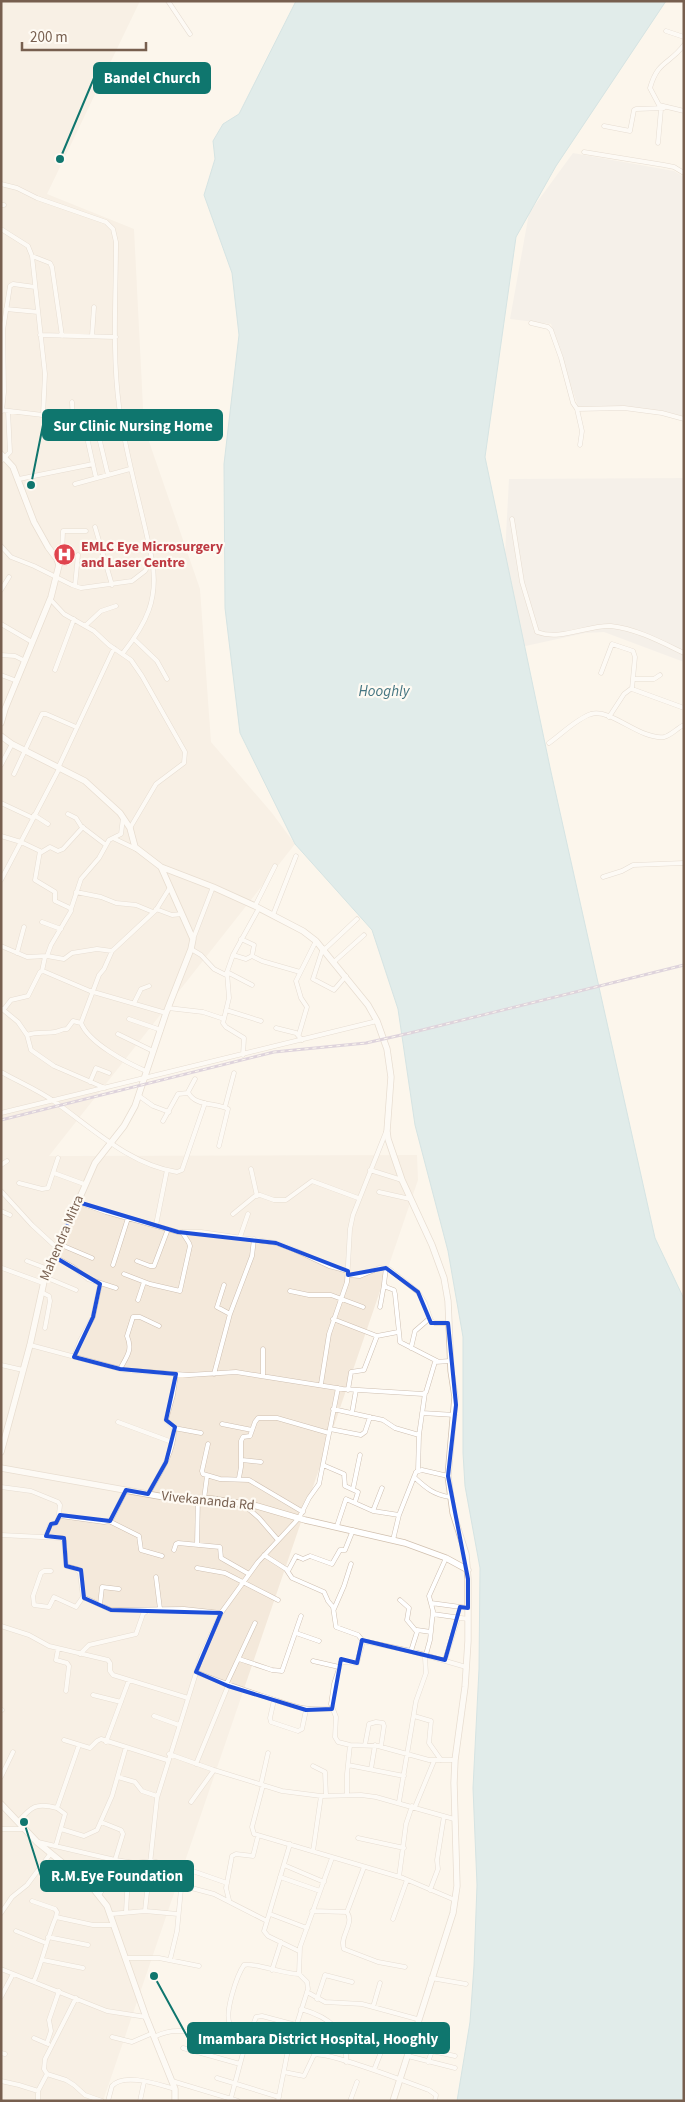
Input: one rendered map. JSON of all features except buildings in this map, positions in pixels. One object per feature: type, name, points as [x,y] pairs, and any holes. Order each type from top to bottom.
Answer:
[{"type":"street","points":[[168,1],[190,34]]},
{"type":"street","points":[[666,31],[684,37]]},
{"type":"street","points":[[658,143],[662,108],[650,88],[661,65],[684,45]]},
{"type":"street","points":[[604,126],[630,131],[634,110],[636,109],[662,108],[684,111]]},
{"type":"street","points":[[584,152],[634,158],[674,167],[684,173]]},
{"type":"street","points":[[1,184],[17,188],[37,198],[111,225],[116,242],[115,373],[130,469],[155,580],[148,615],[134,639],[122,653]]},
{"type":"street","points":[[1,229],[28,246],[32,256],[45,374],[43,415]]},
{"type":"street","points":[[32,256],[50,263],[52,267],[62,336]]},
{"type":"street","points":[[35,288],[13,284],[10,286],[2,338],[4,392],[2,410],[43,415],[98,429],[123,431]]},
{"type":"street","points":[[92,336],[94,307]]},
{"type":"street","points":[[6,309],[38,312]]},
{"type":"street","points":[[531,323],[548,327],[551,330],[573,403],[577,410],[582,431],[580,445]]},
{"type":"street","points":[[40,335],[116,337]]},
{"type":"street","points":[[72,402],[73,422]]},
{"type":"street","points":[[577,410],[624,408],[662,413],[684,419]]},
{"type":"street","points":[[1,724],[3,708],[17,681],[50,600],[59,564],[58,559],[48,547],[34,522],[13,467],[2,457],[10,452],[8,411]]},
{"type":"street","points":[[98,429],[108,475]]},
{"type":"street","points":[[88,442],[96,478]]},
{"type":"street","points":[[19,479],[93,464]]},
{"type":"street","points":[[75,484],[130,469]]},
{"type":"street","points":[[512,519],[522,582],[537,632],[548,635],[610,626],[631,630],[684,653]]},
{"type":"street","points":[[95,527],[112,585]]},
{"type":"street","points":[[58,559],[62,553],[63,531],[86,531]]},
{"type":"street","points":[[1,546],[11,557],[75,586],[112,585],[136,579],[145,571],[152,560]]},
{"type":"street","points":[[75,586],[78,554]]},
{"type":"street","points":[[1,590],[8,577]]},
{"type":"street","points":[[50,600],[64,614],[94,631],[137,667],[184,750],[186,756],[180,767],[156,784],[130,828]]},
{"type":"street","points":[[85,626],[101,611],[116,606]]},
{"type":"street","points":[[55,670],[74,619]]},
{"type":"street","points":[[1,624],[32,642]]},
{"type":"street","points":[[134,639],[157,661],[167,679]]},
{"type":"street","points":[[601,673],[610,646],[615,644],[635,654],[632,688],[624,694],[609,717]]},
{"type":"street","points":[[1,880],[59,766],[114,648]]},
{"type":"street","points":[[1,655],[12,655],[25,661]]},
{"type":"street","points":[[1,675],[17,681]]},
{"type":"street","points":[[633,679],[654,678],[660,675]]},
{"type":"street","points":[[632,688],[684,708]]},
{"type":"street","points":[[549,743],[590,714],[598,713],[637,730],[659,736],[668,735],[684,725]]},
{"type":"street","points":[[14,774],[43,714],[76,728]]},
{"type":"street","points":[[2,738],[59,766],[90,784],[123,817],[130,828],[133,842],[138,850]]},
{"type":"street","points":[[1,765],[12,744]]},
{"type":"street","points":[[1,803],[48,824]]},
{"type":"street","points":[[68,814],[76,818],[83,827],[106,845]]},
{"type":"street","points":[[106,1088],[74,1076],[44,1059],[30,1048],[27,1035],[14,1016],[2,1008],[11,1000],[28,996],[71,909],[81,880],[99,858],[106,845],[113,838],[121,834],[123,817]]},
{"type":"street","points":[[40,853],[50,848],[63,849],[83,827]]},
{"type":"street","points":[[1,836],[21,842],[40,853]]},
{"type":"street","points":[[113,838],[138,850],[162,867],[213,887],[303,931],[324,948],[368,1005],[377,1020],[387,1049],[390,1066],[386,1131],[391,1150],[410,1199],[440,1264],[447,1291],[450,1361],[455,1397],[455,1415],[448,1476],[453,1513],[466,1554],[468,1570],[466,1667],[455,1760],[456,1900],[417,2018],[408,2056],[393,2101]]},
{"type":"street","points":[[40,853],[34,880],[55,892],[55,901],[71,909]]},
{"type":"street","points":[[273,915],[296,856]]},
{"type":"street","points":[[603,877],[615,874],[633,865],[684,863]]},
{"type":"street","points":[[243,1055],[244,1038],[224,1024],[229,998],[226,974],[275,866]]},
{"type":"street","points":[[162,867],[169,888],[193,939]]},
{"type":"street","points":[[193,939],[213,887]]},
{"type":"street","points":[[81,1023],[100,975],[112,951],[155,910],[169,888]]},
{"type":"street","points":[[76,892],[172,915],[182,914]]},
{"type":"street","points":[[346,976],[334,990],[313,978],[324,948],[357,920]]},
{"type":"street","points":[[42,922],[61,929]]},
{"type":"street","points":[[17,954],[24,928]]},
{"type":"street","points":[[335,961],[364,935]]},
{"type":"street","name":"Mahendra Mitra","points":[[1,1452],[48,1269],[94,1163],[124,1126],[138,1096],[167,1011],[191,950],[193,939]]},
{"type":"street","points":[[241,940],[254,946],[252,956]]},
{"type":"street","points":[[302,1040],[299,1034],[307,1007],[300,998],[300,991],[296,984],[316,941]]},
{"type":"street","points":[[1,946],[26,958],[46,957],[64,959],[72,953],[97,949],[112,951]]},
{"type":"street","points":[[191,950],[201,956],[214,969],[252,985]]},
{"type":"street","points":[[233,955],[246,959],[252,956],[300,972]]},
{"type":"street","points":[[42,971],[94,992],[134,1003],[167,1011],[203,1012],[224,1019]]},
{"type":"street","points":[[134,1003],[141,989],[148,986]]},
{"type":"street","points":[[226,1010],[261,1021]]},
{"type":"street","points":[[129,1019],[161,1030]]},
{"type":"street","points":[[1,1114],[377,1020]]},
{"type":"street","points":[[27,1035],[67,1029],[73,1021],[81,1023],[89,1036],[114,1056],[146,1071]]},
{"type":"street","points":[[276,1028],[299,1034]]},
{"type":"street","points":[[118,1034],[153,1051]]},
{"type":"street","points":[[90,1082],[96,1068],[109,1073]]},
{"type":"street","points":[[1,1072],[54,1101],[110,1142],[153,1166],[177,1172],[182,1170],[204,1103]]},
{"type":"street","points":[[219,1146],[228,1111],[225,1107],[234,1073]]},
{"type":"street","points":[[188,1094],[194,1079]]},
{"type":"street","points":[[163,1121],[178,1094],[188,1094],[200,1102],[225,1107]]},
{"type":"street","points":[[138,1096],[153,1106],[168,1112]]},
{"type":"street","points":[[321,1384],[329,1334],[340,1298],[346,1287],[350,1229],[358,1198],[386,1131]]},
{"type":"street","points":[[19,1183],[46,1189],[50,1186],[58,1158]]},
{"type":"street","points":[[1,1165],[8,1161]]},
{"type":"street","points":[[251,1169],[258,1196]]},
{"type":"street","points":[[156,1225],[167,1170]]},
{"type":"street","points":[[370,1170],[402,1180]]},
{"type":"street","points":[[54,1173],[84,1184]]},
{"type":"street","points":[[233,1214],[258,1196],[274,1200],[286,1200],[312,1181],[358,1198]]},
{"type":"street","points":[[1,1190],[32,1225],[58,1246],[92,1258]]},
{"type":"street","points":[[379,1192],[410,1199]]},
{"type":"street","points":[[78,1202],[128,1218],[182,1232],[201,1232],[240,1237],[282,1245],[329,1266],[360,1276],[380,1268],[386,1268],[418,1292],[425,1303],[430,1318],[435,1323],[448,1323]]},
{"type":"street","points":[[1,1211],[10,1215]]},
{"type":"street","points":[[240,1237],[248,1214]]},
{"type":"street","points":[[113,1265],[128,1218]]},
{"type":"street","points":[[137,1261],[154,1266],[168,1229]]},
{"type":"street","points":[[124,1274],[168,1289],[181,1290],[190,1246],[182,1232]]},
{"type":"street","points":[[214,1374],[230,1314],[252,1256],[254,1239]]},
{"type":"street","points":[[53,1256],[73,1267],[88,1279],[116,1288]]},
{"type":"street","points":[[27,1261],[48,1269]]},
{"type":"street","points":[[2,1268],[76,1290]]},
{"type":"street","points":[[380,1307],[386,1268]]},
{"type":"street","points":[[138,1300],[144,1282]]},
{"type":"street","points":[[74,1357],[93,1317],[100,1284]]},
{"type":"street","points":[[224,1285],[217,1308],[230,1314]]},
{"type":"street","points":[[384,1286],[394,1292],[400,1342],[437,1361],[450,1361]]},
{"type":"street","points":[[41,1292],[49,1296],[50,1301],[45,1328]]},
{"type":"street","points":[[290,1292],[309,1295],[325,1294],[362,1307]]},
{"type":"street","points":[[120,1369],[131,1347],[131,1341],[127,1336],[133,1317],[137,1316],[159,1326]]},
{"type":"street","points":[[410,1348],[415,1331],[430,1318]]},
{"type":"street","points":[[333,1319],[377,1336],[398,1332]]},
{"type":"street","points":[[348,1390],[350,1372],[364,1370],[377,1336]]},
{"type":"street","points":[[30,1345],[120,1369],[176,1374],[236,1372],[321,1384],[348,1390],[425,1393]]},
{"type":"street","points":[[263,1349],[263,1376]]},
{"type":"street","points":[[393,1540],[399,1515],[414,1476],[418,1471],[419,1435],[425,1393],[433,1366],[437,1361]]},
{"type":"street","points":[[1,1366],[23,1370]]},
{"type":"street","points":[[176,1374],[173,1396],[166,1420],[174,1428],[200,1433]]},
{"type":"street","points":[[145,1911],[157,1796],[196,1672],[220,1613],[264,1555],[299,1518],[319,1484],[338,1388]]},
{"type":"street","points":[[352,1413],[356,1390]]},
{"type":"street","points":[[333,1410],[385,1421],[395,1428],[419,1435]]},
{"type":"street","points":[[422,1413],[455,1415]]},
{"type":"street","points":[[239,1478],[242,1460],[240,1441],[244,1437],[250,1436],[256,1420],[263,1417],[282,1419],[329,1431],[361,1435],[370,1417]]},
{"type":"street","points":[[118,1422],[172,1442]]},
{"type":"street","points":[[222,1424],[252,1430]]},
{"type":"street","points":[[148,1494],[162,1470],[172,1442],[174,1428]]},
{"type":"street","points":[[208,1444],[202,1470],[203,1474],[220,1479],[239,1478],[256,1482],[303,1512]]},
{"type":"street","points":[[352,1489],[360,1455]]},
{"type":"street","points":[[242,1460],[261,1462]]},
{"type":"street","points":[[323,1465],[343,1472],[345,1476],[344,1486],[358,1492],[355,1502]]},
{"type":"street","name":"Vivekananda Rd","points":[[1,1468],[148,1494],[242,1503],[393,1540],[446,1558],[468,1570]]},
{"type":"street","points":[[418,1471],[432,1471],[448,1476]]},
{"type":"street","points":[[196,1545],[201,1499],[207,1476]]},
{"type":"street","points":[[414,1476],[430,1491],[438,1495],[450,1497]]},
{"type":"street","points":[[1,1488],[31,1491],[58,1502],[60,1516],[56,1523],[50,1525],[46,1536]]},
{"type":"street","points":[[373,1511],[382,1488]]},
{"type":"street","points":[[109,1522],[126,1490]]},
{"type":"street","points":[[337,1526],[345,1499],[373,1511],[399,1515]]},
{"type":"street","points":[[242,1503],[259,1518],[278,1540]]},
{"type":"street","points":[[60,1516],[109,1522],[139,1536],[141,1550],[162,1556]]},
{"type":"street","points":[[288,1571],[296,1556],[303,1559],[310,1556],[333,1563],[340,1551],[345,1550],[353,1530]]},
{"type":"street","points":[[1,1534],[46,1536],[63,1539],[66,1566],[80,1571],[83,1597],[76,1607],[54,1597],[49,1607],[34,1605],[33,1596],[41,1573],[51,1571]]},
{"type":"street","points":[[174,1550],[177,1543],[220,1547],[221,1558],[249,1574]]},
{"type":"street","points":[[264,1555],[288,1571],[292,1578],[324,1592],[334,1609],[336,1627],[358,1635],[363,1641],[411,1651],[466,1667]]},
{"type":"street","points":[[399,1802],[418,1693],[426,1674],[426,1655],[433,1614],[430,1594],[446,1558]]},
{"type":"street","points":[[334,1609],[351,1564]]},
{"type":"street","points":[[197,1568],[225,1573],[278,1600]]},
{"type":"street","points":[[156,1577],[160,1609]]},
{"type":"street","points":[[100,1605],[102,1587],[119,1589]]},
{"type":"street","points":[[83,1597],[111,1610],[198,1610],[220,1613]]},
{"type":"street","points":[[400,1600],[409,1608],[407,1620],[417,1630],[431,1632]]},
{"type":"street","points":[[431,1603],[468,1608]]},
{"type":"street","points":[[80,1654],[89,1645],[136,1634],[143,1614],[148,1610]]},
{"type":"street","points":[[433,1614],[468,1619]]},
{"type":"street","points":[[239,1660],[280,1672],[283,1669],[301,1616]]},
{"type":"street","points":[[445,1660],[458,1618]]},
{"type":"street","points":[[196,1764],[255,1622]]},
{"type":"street","points":[[1,1626],[29,1635],[58,1649],[108,1660],[111,1673],[188,1698]]},
{"type":"street","points":[[411,1651],[417,1630]]},
{"type":"street","points":[[296,1633],[320,1641]]},
{"type":"street","points":[[363,1641],[357,1663],[344,1661],[341,1662],[339,1667],[332,1697],[332,1709],[336,1717],[336,1740],[350,1745],[381,1746],[434,1761],[455,1760]]},
{"type":"street","points":[[58,1649],[56,1660],[67,1663],[69,1666],[66,1691]]},
{"type":"street","points":[[313,1661],[339,1667]]},
{"type":"street","points":[[196,1672],[227,1686],[306,1710],[332,1709]]},
{"type":"street","points":[[106,1742],[128,1680]]},
{"type":"street","points":[[94,1695],[121,1702]]},
{"type":"street","points":[[274,1700],[270,1718],[271,1722],[298,1731],[301,1730],[306,1710]]},
{"type":"street","points":[[154,1716],[179,1725]]},
{"type":"street","points":[[414,1716],[431,1721],[429,1743],[441,1760]]},
{"type":"street","points":[[365,1745],[368,1725],[376,1722],[384,1726],[381,1746]]},
{"type":"street","points":[[64,1740],[90,1748],[98,1740],[167,1760]]},
{"type":"street","points":[[56,1808],[78,1745]]},
{"type":"street","points":[[347,1795],[350,1745]]},
{"type":"street","points":[[371,1769],[375,1745]]},
{"type":"street","points":[[61,1829],[84,1836],[97,1830],[118,1777],[126,1747]]},
{"type":"street","points":[[1,1777],[13,1752]]},
{"type":"street","points":[[268,1753],[252,1832],[258,1836],[399,1877],[456,1900]]},
{"type":"street","points":[[169,1754],[214,1770],[291,1793],[321,1796],[368,1795],[414,1806],[454,1819]]},
{"type":"street","points":[[399,1877],[406,1824],[434,1761]]},
{"type":"street","points":[[313,1766],[326,1772],[326,1796]]},
{"type":"street","points":[[348,1766],[404,1776]]},
{"type":"street","points":[[191,1802],[214,1770]]},
{"type":"street","points":[[118,1777],[135,1782],[142,1791],[157,1796]]},
{"type":"street","points":[[313,1852],[321,1796]]},
{"type":"street","points":[[1,1804],[23,1829],[99,1895],[111,1914],[146,2018],[175,2089],[175,2101]]},
{"type":"street","points":[[17,1822],[30,1809],[37,1806],[44,1804],[56,1808],[65,1814],[56,1846]]},
{"type":"street","points":[[430,1890],[438,1869],[436,1863],[444,1816]]},
{"type":"street","points":[[101,1822],[121,1830],[124,1834],[115,1860]]},
{"type":"street","points":[[1,1829],[23,1829]]},
{"type":"street","points":[[229,1900],[227,1883],[233,1855],[253,1856],[258,1836]]},
{"type":"street","points":[[358,1838],[404,1848]]},
{"type":"street","points":[[37,1842],[115,1860],[139,1863],[151,1861],[184,1868],[227,1883]]},
{"type":"street","points":[[290,1844],[264,1931],[266,1934],[299,1951]]},
{"type":"street","points":[[1,1913],[12,1898],[27,1885],[51,1853]]},
{"type":"street","points":[[299,1974],[299,1951],[332,1858]]},
{"type":"street","points":[[284,1865],[324,1882]]},
{"type":"street","points":[[364,1867],[347,1912],[350,1919],[342,1946],[346,1950],[378,1962],[405,1967]]},
{"type":"street","points":[[170,1960],[177,1931],[181,1889],[184,1886],[184,1868]]},
{"type":"street","points":[[99,1895],[111,1875],[128,1876],[149,1881]]},
{"type":"street","points":[[126,1912],[128,1876]]},
{"type":"street","points":[[280,1877],[320,1891]]},
{"type":"street","points":[[393,1919],[408,1880]]},
{"type":"street","points":[[184,1886],[205,1890],[229,1900],[267,1921]]},
{"type":"street","points":[[32,1901],[55,1909],[57,1912],[46,1943],[43,1960],[34,1982]]},
{"type":"street","points":[[111,1914],[145,1911],[178,1914]]},
{"type":"street","points":[[312,1911],[347,1912]]},
{"type":"street","points":[[270,1914],[306,1928]]},
{"type":"street","points":[[56,1917],[92,1925],[115,1925]]},
{"type":"street","points":[[16,1930],[46,1943]]},
{"type":"street","points":[[48,1937],[88,1945]]},
{"type":"street","points":[[272,1970],[281,1942]]},
{"type":"street","points":[[126,1958],[143,1957],[199,1966]]},
{"type":"street","points":[[43,1960],[83,1968]]},
{"type":"street","points":[[217,2078],[278,2099],[296,2025],[307,1992],[307,1982],[299,1974],[285,1973],[245,1964],[234,1989],[228,2020],[230,2024],[250,2032]]},
{"type":"street","points":[[1,1969],[107,2011],[146,2018]]},
{"type":"street","points":[[1,1997],[13,1974]]},
{"type":"street","points":[[317,1999],[325,1975],[352,1982]]},
{"type":"street","points":[[431,1978],[466,1984]]},
{"type":"street","points":[[373,2007],[380,1983]]},
{"type":"street","points":[[47,2043],[51,2031],[49,2020],[59,1991]]},
{"type":"street","points":[[307,1992],[317,1999],[332,2004],[354,2004],[373,2007],[417,2018]]},
{"type":"street","points":[[38,2101],[38,2091],[47,2074],[44,2063],[76,1998]]},
{"type":"street","points":[[301,2009],[319,2014],[332,2024],[346,2044],[346,2062]]},
{"type":"street","points":[[230,2098],[255,2018],[258,2016],[296,2025]]},
{"type":"street","points":[[416,2026],[438,2034],[428,2062]]},
{"type":"street","points":[[112,2037],[132,2042],[165,2031],[176,2030],[208,2038]]},
{"type":"street","points":[[34,2038],[52,2046]]},
{"type":"street","points":[[374,2070],[385,2042]]},
{"type":"street","points":[[183,2048],[240,2064]]},
{"type":"street","points":[[432,2051],[455,2056]]},
{"type":"street","points":[[284,2072],[304,2076],[313,2058],[318,2054],[374,2070],[434,2093],[435,2101]]},
{"type":"street","points":[[408,2056],[456,2068]]},
{"type":"street","points":[[47,2074],[58,2076],[74,2085],[84,2095],[102,2101]]},
{"type":"street","points":[[108,2101],[112,2086],[126,2079],[175,2089]]},
{"type":"street","points":[[1,2081],[19,2084],[38,2091]]},
{"type":"street","points":[[172,2081],[238,2101]]},
{"type":"street","points":[[140,2101],[144,2082]]},
{"type":"street","points":[[356,2101],[350,2100],[357,2082]]},
{"type":"highlighted area","points":[[78,1202],[178,1232],[276,1243],[348,1271],[348,1275],[386,1268],[418,1292],[431,1323],[448,1323],[456,1405],[448,1476],[468,1579],[468,1608],[460,1607],[445,1660],[362,1640],[357,1663],[341,1659],[332,1709],[306,1710],[228,1686],[196,1672],[221,1613],[111,1610],[84,1598],[81,1570],[66,1566],[64,1538],[46,1536],[51,1524],[56,1523],[60,1515],[110,1521],[126,1490],[148,1494],[166,1462],[175,1427],[166,1420],[176,1374],[120,1369],[74,1357],[93,1317],[100,1284],[53,1256]]},
{"type":"shaded area","points":[[1,1],[140,1],[47,194],[134,229],[144,427],[200,589],[211,742],[272,813],[295,844],[49,1156],[417,1155],[418,1180],[103,2101],[1,2101]]},
{"type":"shaded area","points":[[573,153],[674,171],[684,177],[684,416],[677,417],[629,408],[578,407],[551,324],[510,319],[529,213]]},
{"type":"shaded area","points":[[684,478],[684,662],[604,632],[585,633],[521,647],[504,573],[509,479]]},
{"type":"water","name":"Hooghly","points":[[296,1],[666,1],[556,166],[516,237],[485,457],[551,772],[655,1238],[684,1299],[684,2101],[457,2101],[470,2022],[474,1966],[477,1885],[473,1788],[479,1669],[480,1568],[465,1486],[463,1453],[463,1337],[448,1251],[415,1125],[398,1009],[372,930],[295,844],[240,733],[225,608],[224,464],[239,335],[232,273],[204,195],[215,159],[213,141],[223,124],[239,114]]},
{"type":"railway","points":[[1,1120],[274,1052],[366,1043],[684,965]]},
{"type":"place","name":"Bandel Church","points":[[60,159]]},
{"type":"place","name":"Sur Clinic Nursing Home","points":[[31,485]]},
{"type":"place","name":"EMLC Eye Microsurgery and Laser Centre","points":[[65,555]]},
{"type":"place","name":"R.M.Eye Foundation","points":[[24,1822]]},
{"type":"place","name":"Imambara District Hospital, Hooghly","points":[[154,1976]]}]
